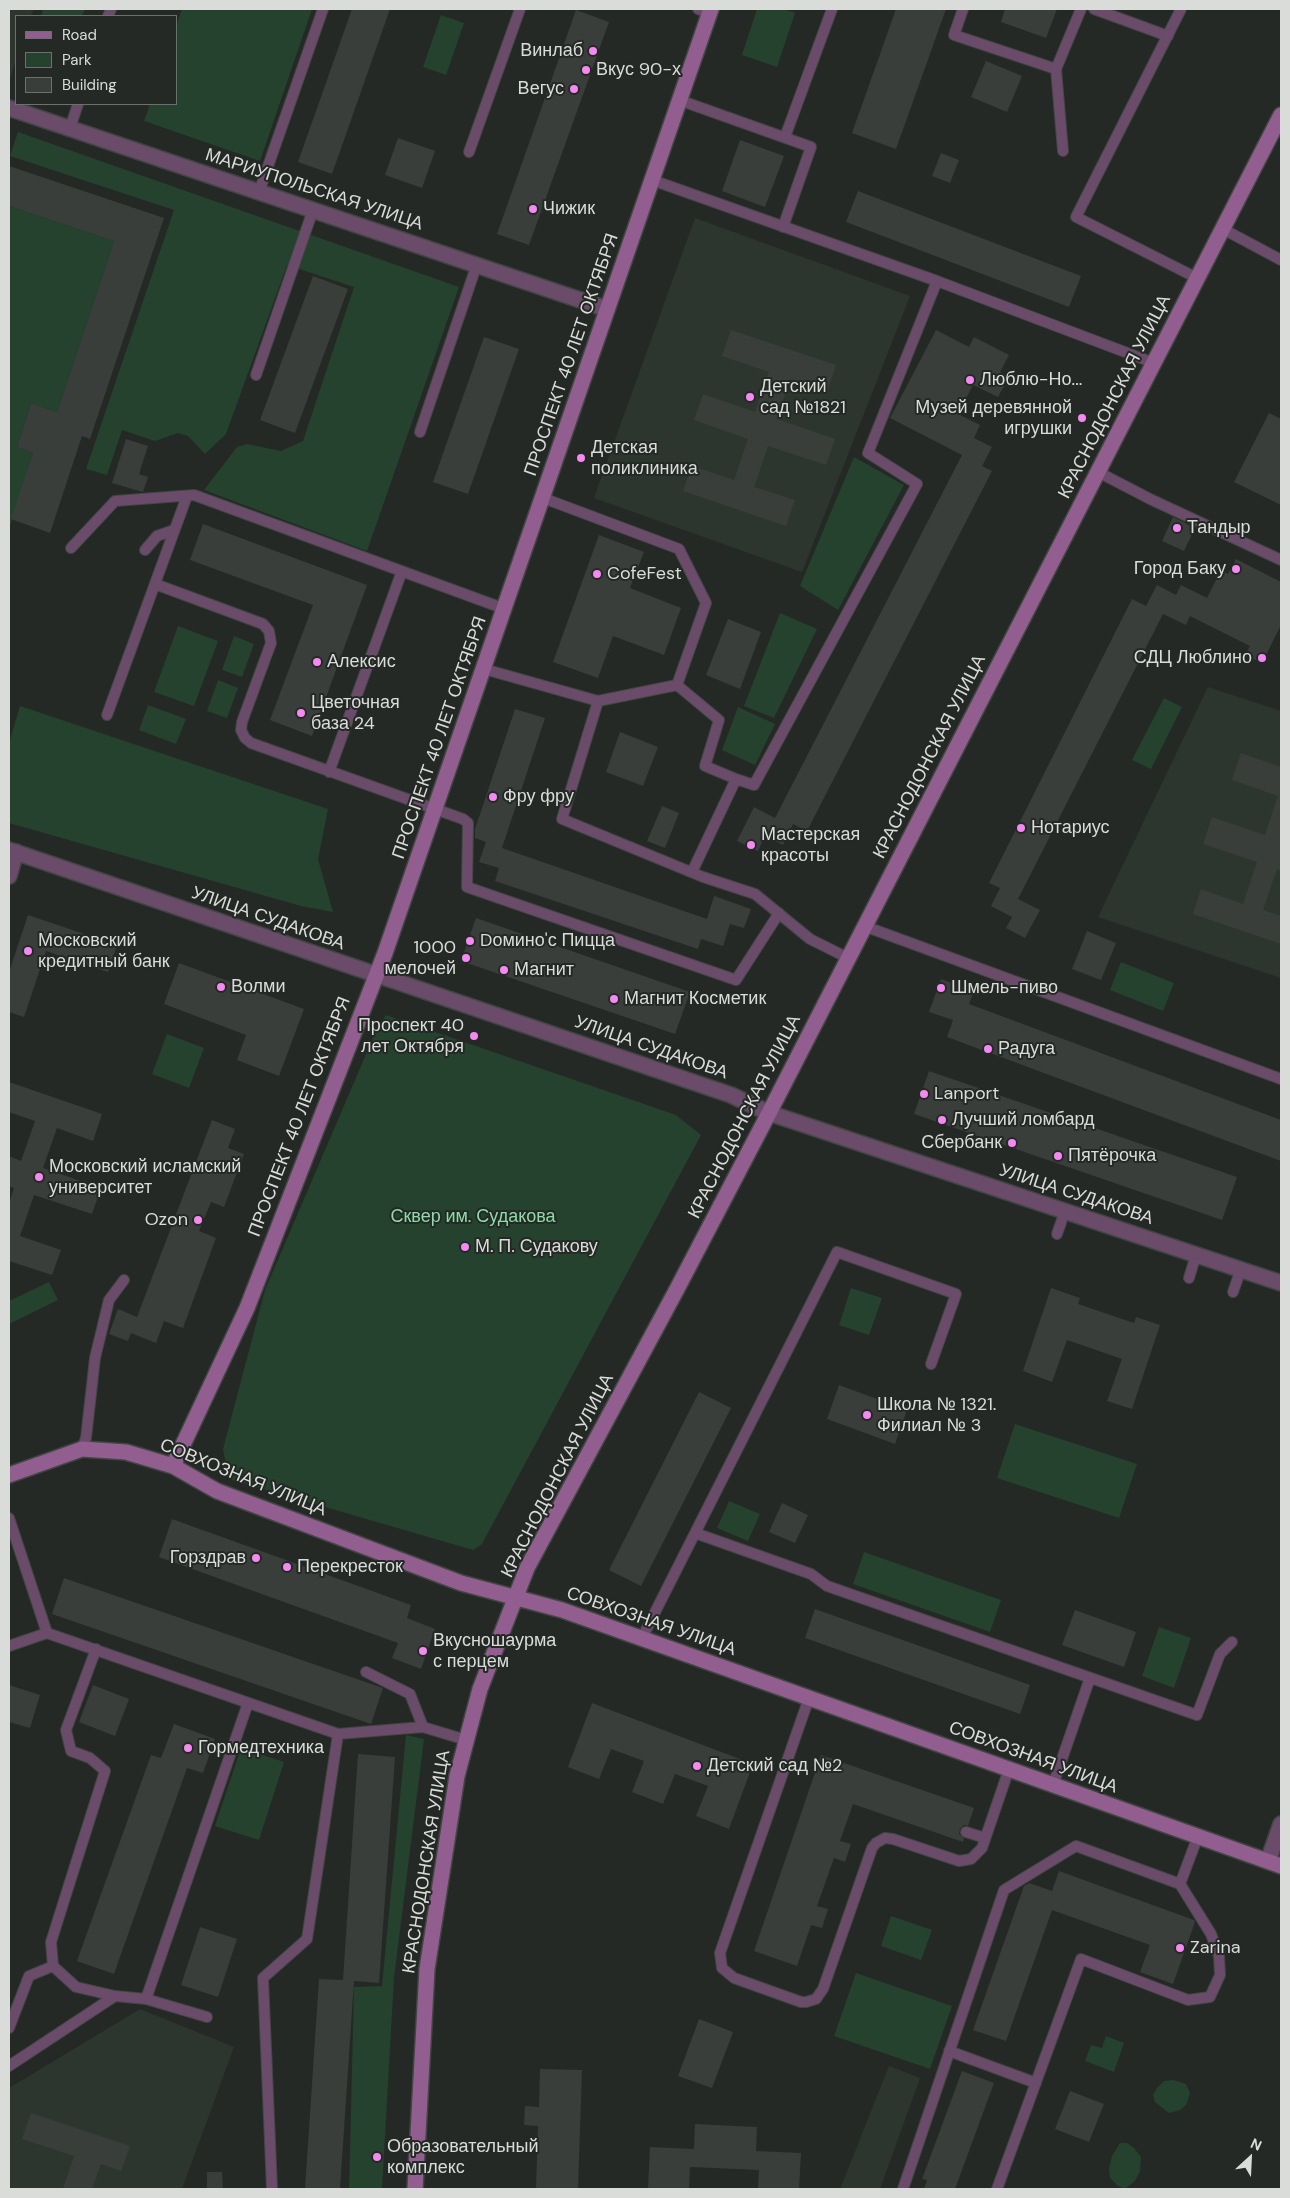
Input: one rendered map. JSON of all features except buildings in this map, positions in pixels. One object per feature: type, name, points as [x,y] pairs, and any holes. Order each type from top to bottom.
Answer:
[{"type":"street","name":"ПРОСПЕКТ 40 ЛЕТ ОКТЯБРЯ","points":[[173,1466],[247,1308],[375,976],[505,609],[652,180],[679,100],[706,10]]},
{"type":"street","name":"МАРИУПОЛЬСКАЯ УЛИЦА","points":[[9,108],[607,309]]},
{"type":"street","name":"КРАСНОДОНСКАЯ УЛИЦА","points":[[415,2189],[427,1969],[457,1776],[480,1689],[527,1568],[673,1298],[1281,115]]},
{"type":"street","name":"УЛИЦА СУДАКОВА","points":[[13,851],[375,976],[731,1095],[769,1113],[1281,1283]]},
{"type":"street","points":[[9,876],[13,851]]},
{"type":"street","name":"СОВХОЗНАЯ УЛИЦА","points":[[9,1475],[82,1449],[126,1452],[173,1466],[217,1491],[461,1583],[562,1610],[1275,1864]]},
{"type":"street","points":[[1275,1864],[1281,1824]]},
{"type":"lane","points":[[259,192],[323,9]]},
{"type":"lane","points":[[469,152],[520,9]]},
{"type":"lane","points":[[784,137],[832,9]]},
{"type":"lane","points":[[963,9],[954,36],[1056,69]]},
{"type":"lane","points":[[1063,151],[1056,69],[1081,9]]},
{"type":"lane","points":[[1094,9],[1168,36]]},
{"type":"lane","points":[[1181,9],[1076,217],[1197,278]]},
{"type":"lane","points":[[679,100],[811,147],[783,227]]},
{"type":"lane","points":[[70,128],[78,105]]},
{"type":"lane","points":[[652,180],[937,281],[1154,363]]},
{"type":"lane","points":[[256,375],[313,210]]},
{"type":"lane","points":[[1222,229],[1281,260]]},
{"type":"lane","points":[[420,432],[477,264]]},
{"type":"lane","points":[[677,685],[719,720],[704,766],[754,785],[917,484],[868,453],[937,281]]},
{"type":"lane","points":[[1098,472],[1150,499],[1281,560]]},
{"type":"lane","points":[[71,548],[115,501],[194,495],[505,609]]},
{"type":"lane","points":[[107,715],[187,496]]},
{"type":"lane","points":[[543,498],[679,549],[706,603],[677,685]]},
{"type":"lane","points":[[145,550],[157,536],[174,530]]},
{"type":"lane","points":[[329,772],[402,572]]},
{"type":"lane","points":[[155,584],[267,627],[271,634],[271,643],[242,722],[242,733],[251,743],[468,823],[467,887],[736,980],[779,914]]},
{"type":"lane","points":[[484,669],[598,701],[677,685]]},
{"type":"lane","points":[[598,701],[562,819],[692,872],[756,894],[810,939],[848,958]]},
{"type":"lane","points":[[692,872],[736,779]]},
{"type":"lane","points":[[864,926],[1281,1079]]},
{"type":"lane","points":[[1058,1234],[1065,1211]]},
{"type":"lane","points":[[642,1638],[837,1252],[956,1294],[931,1364]]},
{"type":"lane","points":[[1189,1278],[1196,1255]]},
{"type":"lane","points":[[1234,1292],[1241,1270]]},
{"type":"lane","points":[[82,1449],[86,1438],[95,1358],[109,1300],[124,1280]]},
{"type":"lane","points":[[9,1518],[47,1632]]},
{"type":"lane","points":[[694,1533],[811,1574],[827,1586],[1197,1716],[1220,1654],[1232,1642]]},
{"type":"lane","points":[[9,1646],[47,1632],[338,1734],[423,1727],[466,1740]]},
{"type":"lane","points":[[96,1649],[66,1730],[70,1750],[90,1758],[104,1771],[52,1942],[53,1966],[76,1987],[115,1996],[146,1999],[207,2017]]},
{"type":"lane","points":[[366,1672],[410,1694],[423,1727]]},
{"type":"lane","points":[[1053,1784],[1090,1678]]},
{"type":"lane","points":[[809,1698],[720,1954],[720,1962],[727,1974],[801,2002],[811,2001],[821,1994],[872,1848],[876,1843],[885,1838],[893,1839],[959,1861],[976,1856],[985,1838],[1009,1769]]},
{"type":"lane","points":[[146,1999],[248,1703]]},
{"type":"lane","points":[[272,2189],[263,1978],[307,1939],[338,1734]]},
{"type":"lane","points":[[966,1832],[985,1838]]},
{"type":"lane","points":[[1180,1884],[1198,1836]]},
{"type":"lane","points":[[902,2189],[1004,1890],[1076,1846],[1180,1884],[1212,1934],[1220,1956],[1220,1975],[1210,1997],[1188,2000],[1081,1959],[997,2189]]},
{"type":"lane","points":[[9,2028],[29,1976],[53,1966]]},
{"type":"lane","points":[[9,2066],[115,1996]]},
{"type":"lane","points":[[949,2051],[1036,2083]]},
{"type":"shaded area","points":[[9,9],[34,9],[31,15],[15,15],[15,63],[9,82]]},
{"type":"shaded area","name":"Детский сад №1821","points":[[695,218],[910,296],[802,572],[594,498]]},
{"type":"shaded area","points":[[1208,687],[1281,711],[1281,978],[1098,917]]},
{"type":"shaded area","points":[[140,2009],[234,2047],[182,2189],[9,2189],[9,2088]]},
{"type":"shaded area","points":[[889,2066],[920,2078],[880,2189],[840,2189]]},
{"type":"green space","points":[[43,9],[85,9],[82,15],[41,15]]},
{"type":"green space","points":[[182,9],[312,9],[260,161],[144,121],[150,105],[178,105],[178,21]]},
{"type":"green space","points":[[757,9],[783,9],[795,13],[777,67],[742,55]]},
{"type":"green space","points":[[441,15],[464,23],[446,75],[423,67]]},
{"type":"green space","points":[[18,132],[459,287],[367,551],[204,490],[237,447],[247,444],[281,451],[303,441],[354,287],[287,265],[226,434],[205,454],[188,436],[178,433],[155,441],[122,430],[107,475],[86,469],[174,210],[10,156]]},
{"type":"green space","points":[[9,206],[114,241],[57,412],[31,403],[17,447],[33,453],[9,529]]},
{"type":"green space","points":[[854,457],[904,485],[838,610],[800,586]]},
{"type":"green space","points":[[780,613],[817,629],[774,718],[744,706]]},
{"type":"green space","points":[[178,626],[218,641],[194,706],[154,692]]},
{"type":"green space","points":[[234,636],[254,644],[242,677],[222,670]]},
{"type":"green space","points":[[218,680],[238,688],[227,718],[207,711]]},
{"type":"green space","points":[[1164,698],[1182,707],[1151,769],[1132,760]]},
{"type":"green space","points":[[148,705],[186,719],[176,744],[139,730]]},
{"type":"green space","points":[[20,706],[328,809],[318,859],[333,912],[301,906],[9,823],[9,743]]},
{"type":"green space","points":[[738,707],[775,724],[755,765],[722,750]]},
{"type":"green space","points":[[1121,962],[1174,983],[1163,1011],[1110,990]]},
{"type":"green space","name":"Сквер им. Судакова","points":[[386,1015],[676,1115],[701,1135],[482,1544],[473,1550],[229,1479],[223,1449],[265,1290],[376,1031]]},
{"type":"green space","points":[[167,1034],[204,1048],[189,1088],[152,1074]]},
{"type":"green space","points":[[49,1282],[58,1300],[9,1324],[9,1301]]},
{"type":"green space","points":[[851,1288],[882,1298],[869,1335],[839,1325]]},
{"type":"green space","points":[[1015,1424],[1137,1464],[1119,1518],[997,1478]]},
{"type":"green space","points":[[729,1501],[760,1514],[748,1541],[717,1528]]},
{"type":"green space","points":[[864,1552],[1001,1600],[990,1632],[853,1584]]},
{"type":"green space","points":[[1159,1627],[1191,1638],[1174,1688],[1142,1676]]},
{"type":"green space","points":[[406,1735],[424,1739],[394,1978],[382,2189],[349,2189],[354,1987],[382,1986]]},
{"type":"green space","points":[[241,1748],[284,1762],[259,1840],[215,1826]]},
{"type":"green space","points":[[891,1916],[932,1930],[921,1960],[881,1946]]},
{"type":"green space","points":[[856,1973],[952,2006],[930,2069],[834,2036]]},
{"type":"green space","points":[[1106,2036],[1124,2043],[1114,2072],[1085,2061],[1091,2045],[1102,2048]]},
{"type":"green space","points":[[1173,2080],[1186,2084],[1190,2093],[1186,2105],[1180,2110],[1169,2113],[1155,2102],[1153,2095],[1164,2081]]},
{"type":"green space","points":[[1120,2143],[1127,2143],[1141,2157],[1140,2171],[1135,2181],[1125,2189],[1118,2186],[1110,2178],[1109,2169],[1112,2156]]},
{"type":"place","name":"Винлаб","points":[[593,51]]},
{"type":"place","name":"Вкус 90-х","points":[[586,70]]},
{"type":"place","name":"Вегус","points":[[574,89]]},
{"type":"place","name":"Чижик","points":[[533,209]]},
{"type":"place","name":"Люблю-Но...","points":[[970,380]]},
{"type":"place","name":"Детский сад №1821","points":[[750,397]]},
{"type":"place","name":"Музей деревянной игрушки","points":[[1082,418]]},
{"type":"place","name":"Детская поликлиника","points":[[581,458]]},
{"type":"place","name":"Тандыр","points":[[1177,528]]},
{"type":"place","name":"Город Баку","points":[[1236,569]]},
{"type":"place","name":"CofeFest","points":[[597,574]]},
{"type":"place","name":"СДЦ Люблино","points":[[1262,658]]},
{"type":"place","name":"Алексис","points":[[317,662]]},
{"type":"place","name":"Цветочная база 24","points":[[301,713]]},
{"type":"place","name":"Фру фру","points":[[493,797]]},
{"type":"place","name":"Нотариус","points":[[1021,828]]},
{"type":"place","name":"Мастерская красоты","points":[[751,845]]},
{"type":"place","name":"Dомино'с Пицца","points":[[470,941]]},
{"type":"place","name":"Московский кредитный банк","points":[[28,951]]},
{"type":"place","name":"1000 мелочей","points":[[466,958]]},
{"type":"place","name":"Магнит","points":[[504,970]]},
{"type":"place","name":"Волми","points":[[221,987]]},
{"type":"place","name":"Шмель-пиво","points":[[941,988]]},
{"type":"place","name":"Магнит Косметик","points":[[614,999]]},
{"type":"place","name":"Проспект 40 лет Октября","points":[[474,1036]]},
{"type":"place","name":"Радуга","points":[[988,1049]]},
{"type":"place","name":"Lanport","points":[[924,1094]]},
{"type":"place","name":"Лучший ломбард","points":[[942,1120]]},
{"type":"place","name":"Сбербанк","points":[[1012,1143]]},
{"type":"place","name":"Пятёрочка","points":[[1058,1156]]},
{"type":"place","name":"Московский исламский университет","points":[[39,1177]]},
{"type":"place","name":"Ozon","points":[[198,1220]]},
{"type":"place","name":"М. П. Судакову","points":[[465,1247]]},
{"type":"place","name":"Школа № 1321. Филиал № 3","points":[[867,1415]]},
{"type":"place","name":"Горздрав","points":[[256,1558]]},
{"type":"place","name":"Перекресток","points":[[287,1567]]},
{"type":"place","name":"Вкусношаурма с перцем","points":[[423,1651]]},
{"type":"place","name":"Гормедтехника","points":[[188,1748]]},
{"type":"place","name":"Детский сад №2","points":[[697,1766]]},
{"type":"place","name":"Zarina","points":[[1180,1948]]},
{"type":"place","name":"Образовательный комплекс","points":[[377,2157]]}]
